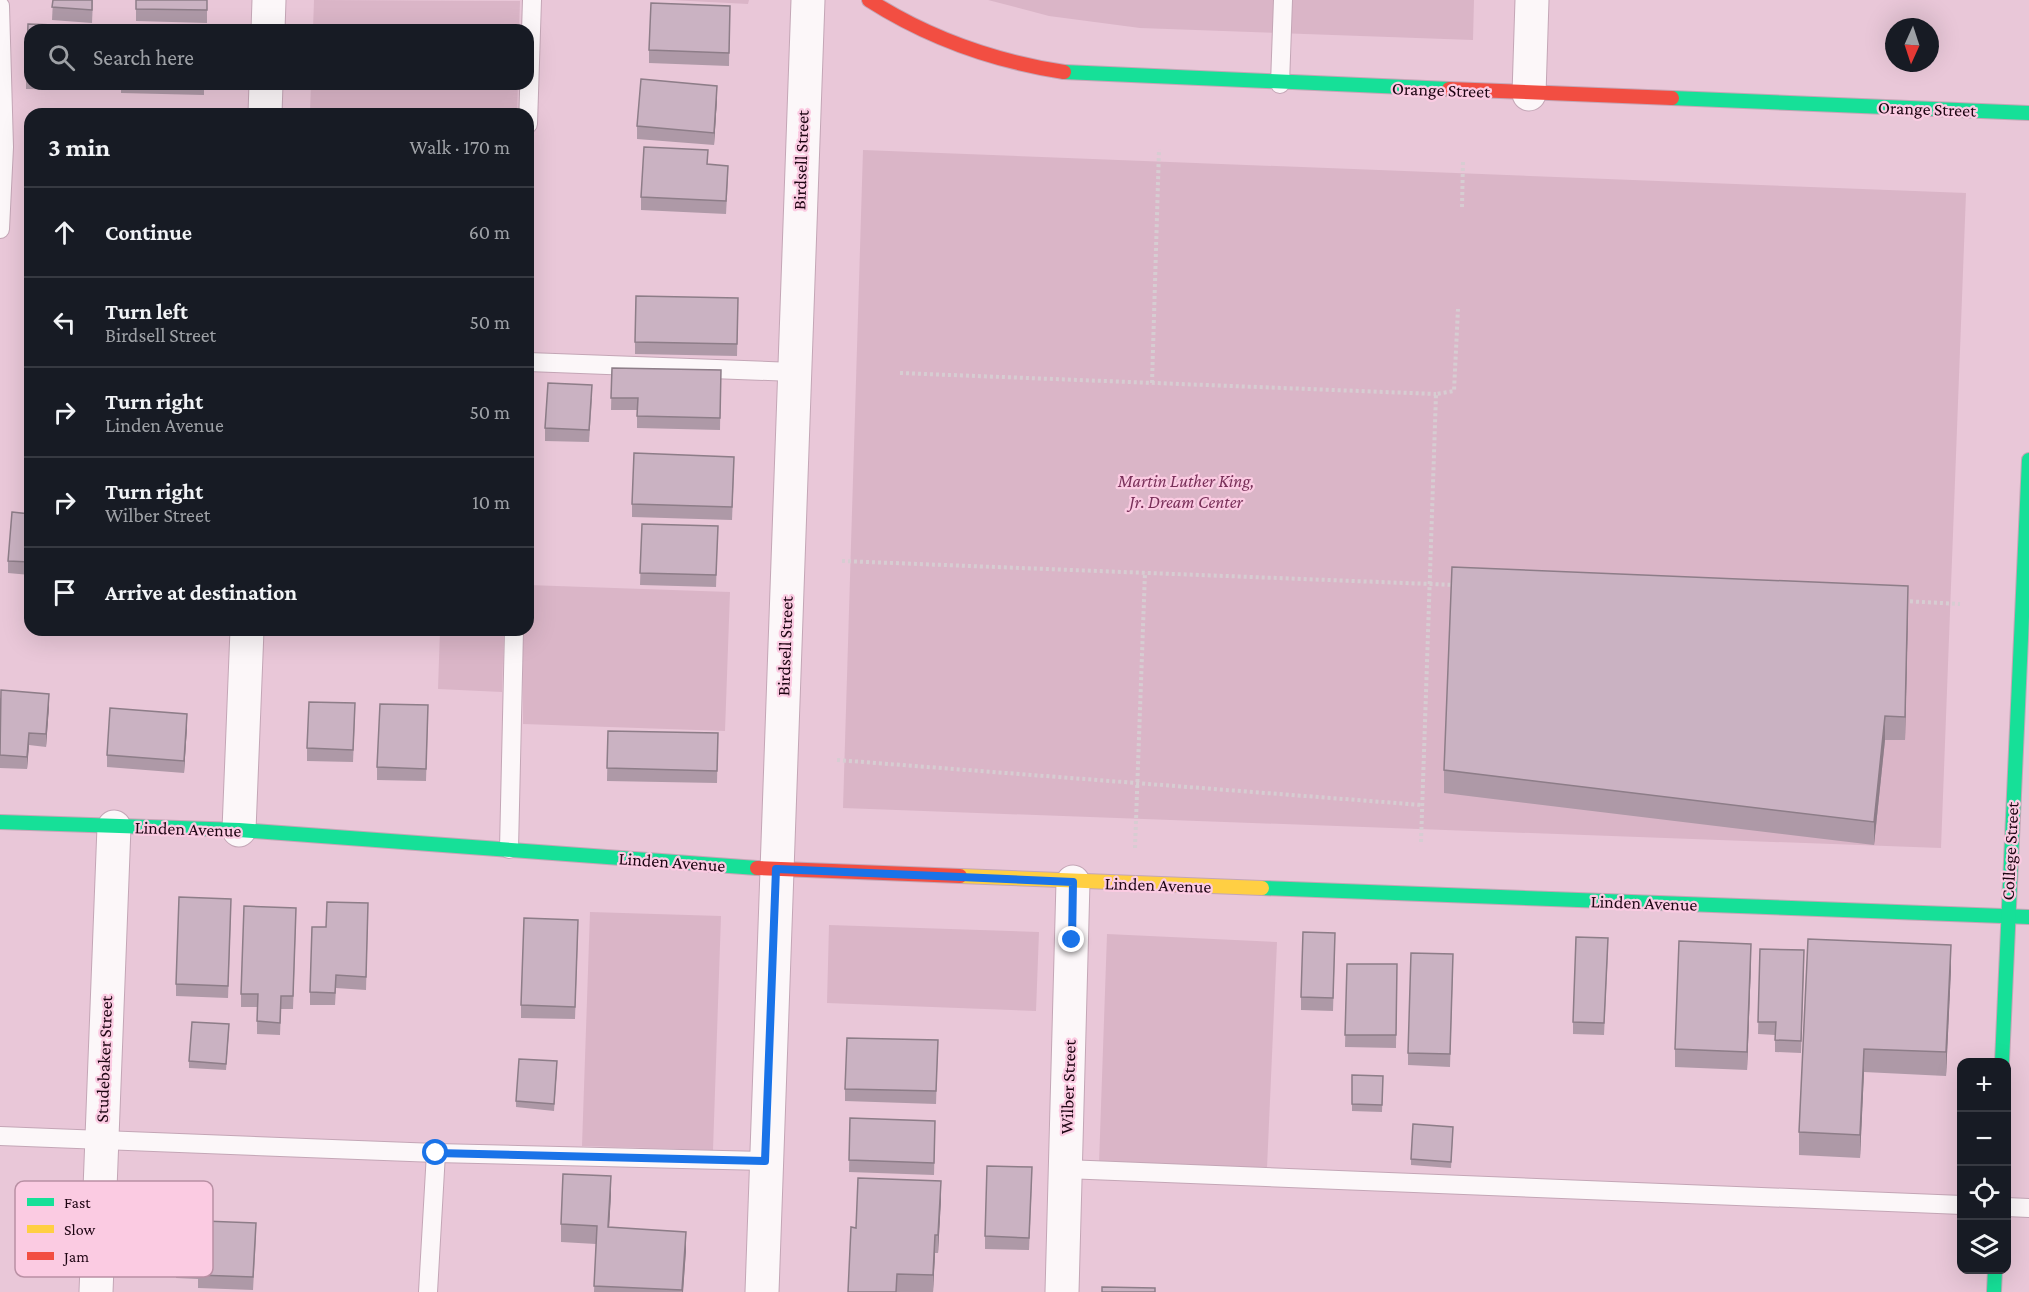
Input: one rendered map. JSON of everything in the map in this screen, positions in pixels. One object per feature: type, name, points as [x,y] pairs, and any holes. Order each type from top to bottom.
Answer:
[{"type":"street","points":[[268,24],[269,0]]},
{"type":"street","name":"Birdsell Street","points":[[762,1292],[808,0]]},
{"type":"street","name":"Orange Street","points":[[868,0],[922,31],[968,52],[1026,67],[1077,74],[2029,113]]},
{"type":"street","points":[[1529,94],[1532,0]]},
{"type":"street","points":[[266,90],[266,108]]},
{"type":"street","name":"College Street","points":[[2002,1058],[2029,460]]},
{"type":"street","points":[[238,830],[247,636]]},
{"type":"street","name":"Linden Avenue","points":[[0,822],[238,830],[776,869],[2029,917]]},
{"type":"street","name":"Studebaker Street","points":[[100,1181],[114,827]]},
{"type":"street","name":"Wilber Street","points":[[1062,1292],[1073,882]]},
{"type":"street","points":[[1994,1292],[1995,1274]]},
{"type":"street","name":"Studebaker Street","points":[[96,1277],[96,1292]]},
{"type":"lane","points":[[531,24],[532,0]]},
{"type":"lane","points":[[1280,84],[1283,0]]},
{"type":"lane","points":[[0,6],[4,147],[0,229]]},
{"type":"lane","points":[[529,90],[529,108]]},
{"type":"lane","points":[[534,362],[794,372]]},
{"type":"lane","points":[[509,849],[514,636]]},
{"type":"lane","points":[[0,1136],[101,1137],[436,1153],[765,1161]]},
{"type":"lane","points":[[428,1292],[436,1153]]},
{"type":"lane","points":[[1065,1169],[1957,1205]]},
{"type":"lane","points":[[2011,1207],[2029,1208]]},
{"type":"path","points":[[1152,383],[1159,149]]},
{"type":"path","points":[[1462,207],[1463,161]]},
{"type":"path","points":[[900,373],[1436,394],[1454,392],[1458,309]]},
{"type":"path","points":[[1420,842],[1436,394]]},
{"type":"path","points":[[843,561],[1465,585]]},
{"type":"path","points":[[1135,852],[1145,572]]},
{"type":"path","points":[[1901,601],[1960,604]]},
{"type":"path","points":[[837,760],[1422,805]]},
{"type":"green space","points":[[314,0],[520,1],[519,24],[313,24]]},
{"type":"green space","points":[[671,0],[749,0],[748,4]]},
{"type":"green space","points":[[988,0],[1474,0],[1473,40],[1140,28],[1049,16]]},
{"type":"green space","points":[[311,90],[518,90],[517,108],[310,108]]},
{"type":"green space","name":"Martin Luther King, Jr. Dream Center","points":[[863,150],[1966,193],[1941,848],[843,808]]},
{"type":"green space","points":[[534,585],[730,592],[725,731],[523,724],[523,636],[534,636]]},
{"type":"green space","points":[[440,636],[504,636],[502,692],[438,689]]},
{"type":"green space","points":[[590,912],[721,916],[713,1150],[582,1146]]},
{"type":"green space","points":[[829,925],[1039,932],[1036,1011],[827,1003]]},
{"type":"green space","points":[[1107,934],[1277,942],[1267,1168],[1099,1164]]},
{"type":"building","points":[[53,0],[92,0],[92,10],[52,7]]},
{"type":"building","points":[[136,0],[207,0],[207,10],[136,9]]},
{"type":"building","points":[[651,3],[730,6],[729,53],[649,50]]},
{"type":"building","points":[[641,79],[717,86],[714,133],[637,126]]},
{"type":"building","points":[[644,147],[708,150],[707,164],[728,166],[726,201],[641,197]]},
{"type":"building","points":[[636,296],[738,298],[737,344],[635,342]]},
{"type":"building","points":[[612,368],[721,370],[720,418],[637,416],[638,398],[611,398]]},
{"type":"building","points":[[548,383],[592,385],[589,430],[545,428]]},
{"type":"building","points":[[634,453],[734,457],[732,507],[632,504]]},
{"type":"building","points":[[12,512],[24,513],[24,562],[8,561]]},
{"type":"building","points":[[642,524],[718,526],[716,575],[640,573]]},
{"type":"building","points":[[1452,567],[1908,586],[1905,717],[1885,716],[1874,822],[1444,770]]},
{"type":"building","points":[[1,690],[49,694],[46,734],[29,733],[27,757],[0,755]]},
{"type":"building","points":[[309,702],[355,703],[353,750],[307,748]]},
{"type":"building","points":[[380,704],[428,705],[426,769],[377,767]]},
{"type":"building","points":[[110,708],[187,714],[184,761],[107,755]]},
{"type":"building","points":[[608,731],[718,733],[717,771],[607,768]]},
{"type":"building","points":[[179,897],[231,899],[228,986],[176,984]]},
{"type":"building","points":[[327,902],[368,903],[366,977],[336,975],[335,993],[310,992],[312,927],[326,927]]},
{"type":"building","points":[[244,906],[296,908],[293,996],[281,996],[280,1023],[257,1021],[258,994],[241,994]]},
{"type":"building","points":[[524,918],[578,920],[575,1007],[521,1005]]},
{"type":"building","points":[[1303,932],[1335,933],[1333,998],[1301,997]]},
{"type":"building","points":[[1576,937],[1608,938],[1604,1023],[1573,1022]]},
{"type":"building","points":[[1808,939],[1951,945],[1946,1052],[1864,1049],[1860,1135],[1799,1132]]},
{"type":"building","points":[[1679,941],[1751,944],[1747,1052],[1675,1049]]},
{"type":"building","points":[[1760,949],[1804,950],[1801,1041],[1775,1040],[1776,1022],[1758,1022]]},
{"type":"building","points":[[1411,953],[1453,954],[1450,1054],[1408,1053]]},
{"type":"building","points":[[1347,964],[1397,964],[1396,1035],[1345,1035]]},
{"type":"building","points":[[192,1022],[229,1024],[226,1064],[189,1061]]},
{"type":"building","points":[[847,1038],[938,1040],[936,1091],[845,1089]]},
{"type":"building","points":[[519,1059],[557,1061],[554,1104],[516,1101]]},
{"type":"building","points":[[1352,1075],[1383,1076],[1382,1105],[1352,1104]]},
{"type":"building","points":[[850,1118],[935,1121],[934,1163],[849,1160]]},
{"type":"building","points":[[1413,1124],[1453,1127],[1451,1162],[1411,1159]]},
{"type":"building","points":[[987,1166],[1032,1167],[1029,1238],[985,1236]]},
{"type":"building","points":[[563,1174],[611,1176],[608,1227],[686,1232],[682,1290],[594,1286],[597,1226],[561,1224]]},
{"type":"building","points":[[858,1178],[941,1181],[933,1275],[897,1274],[896,1292],[848,1292],[851,1227],[856,1228]]},
{"type":"building","points":[[213,1221],[256,1223],[253,1277],[213,1276]]},
{"type":"building","points":[[1102,1287],[1155,1288],[1155,1292],[1102,1292]]},
{"type":"traffic: fast","points":[[1064,72],[1449,89]]},
{"type":"traffic: fast","points":[[1672,98],[2029,113]]},
{"type":"traffic: fast","points":[[2002,1058],[2029,460]]},
{"type":"traffic: fast","points":[[0,822],[239,830],[757,868]]},
{"type":"traffic: fast","points":[[1262,888],[2029,917]]},
{"type":"traffic: fast","points":[[1994,1292],[1995,1274]]},
{"type":"traffic: slow","points":[[960,876],[1262,888]]},
{"type":"traffic: jam","points":[[869,0],[915,26],[987,55],[1064,72]]},
{"type":"traffic: jam","points":[[1449,89],[1672,98]]},
{"type":"traffic: jam","points":[[757,868],[960,876]]},
{"type":"route","points":[[436,1153],[765,1161],[776,869],[1073,882],[1072,940]]}]
